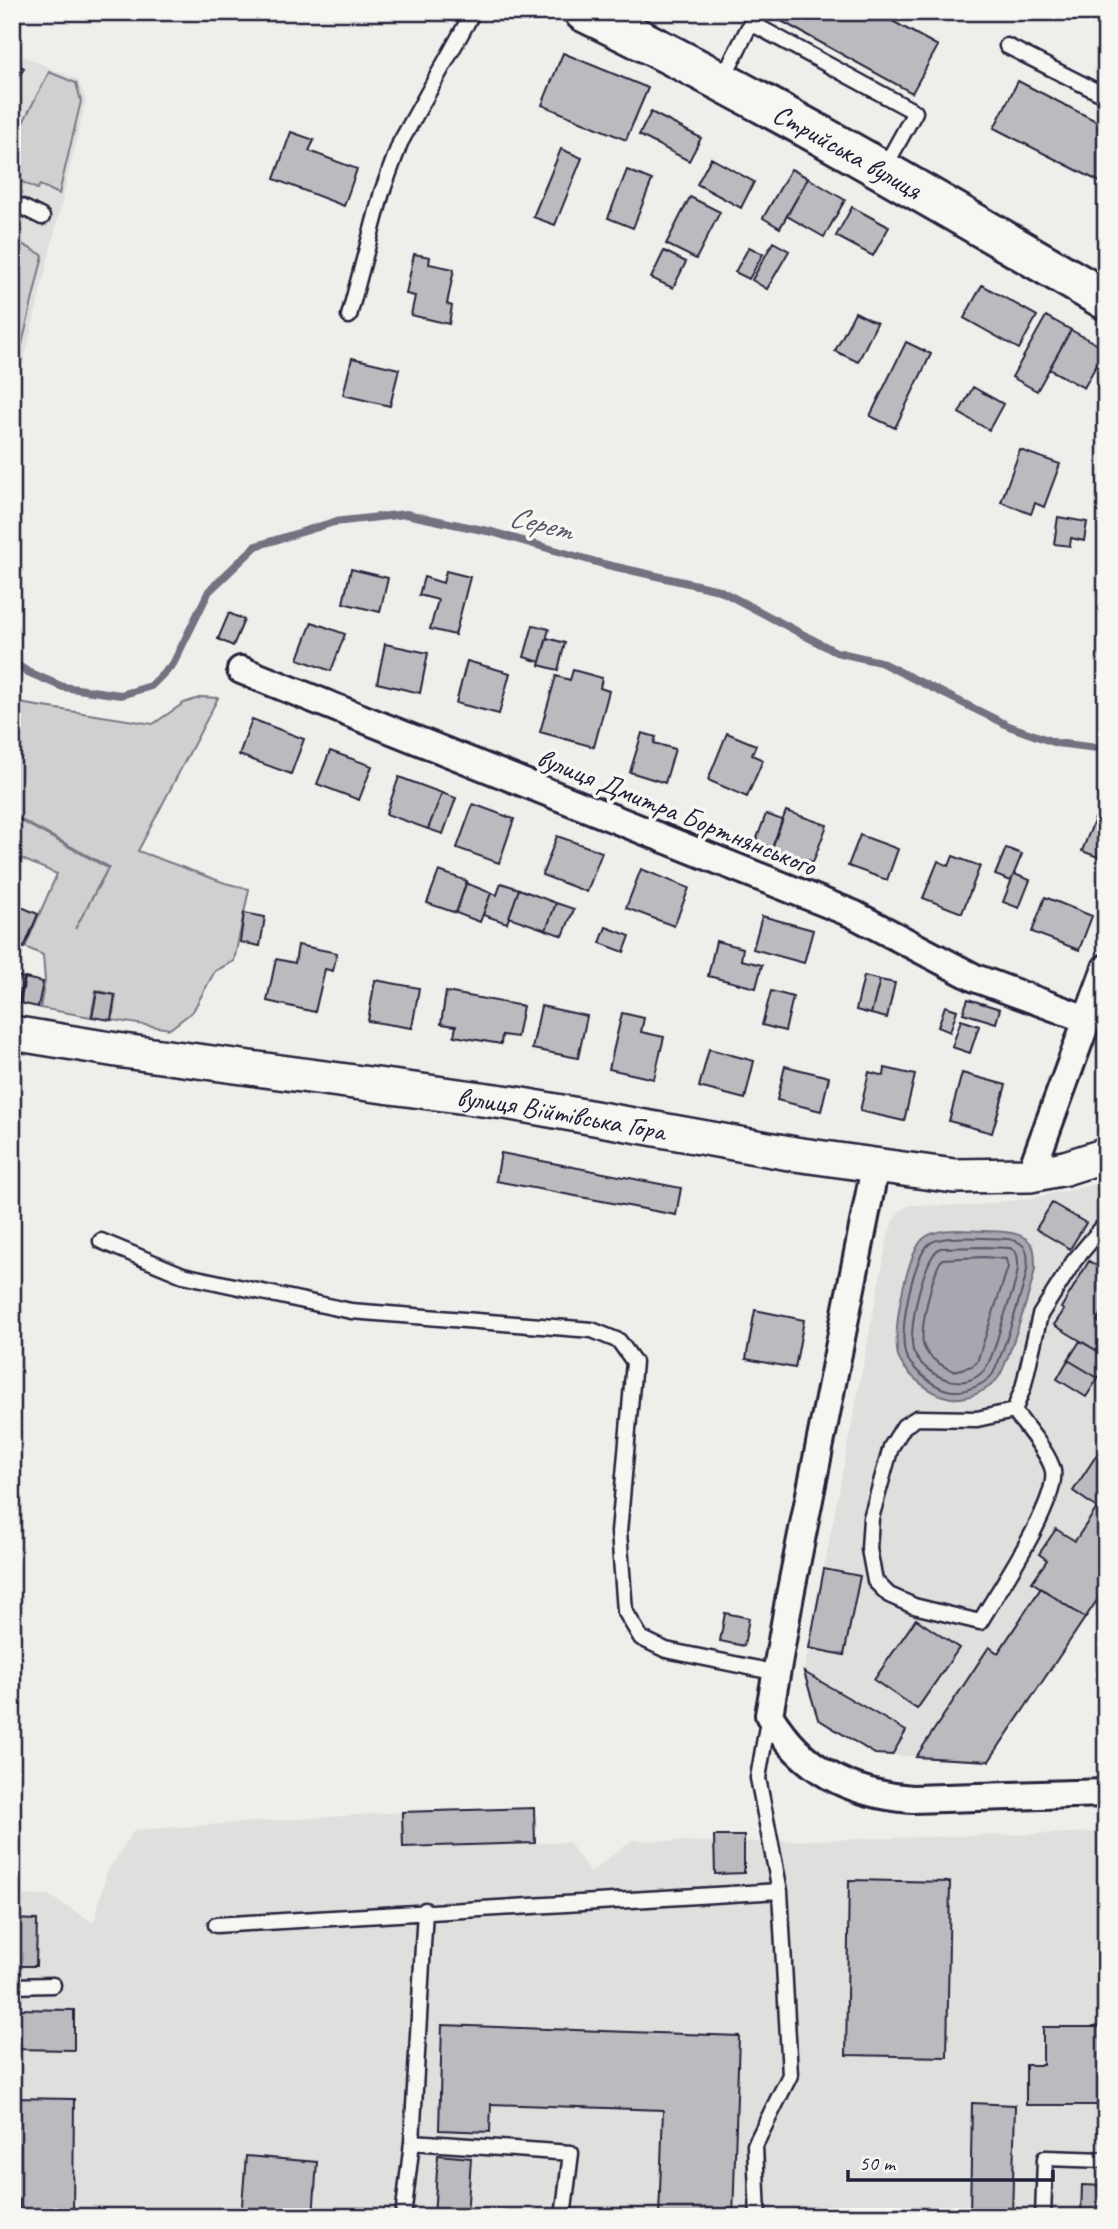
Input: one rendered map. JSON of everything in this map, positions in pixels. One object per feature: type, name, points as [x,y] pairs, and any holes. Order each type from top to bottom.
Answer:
[{"type":"main road","name":"Стрийська вулиця","points":[[600,16],[883,171],[1106,300]]},
{"type":"street","name":"вулиця Дмитра Бортнянського","points":[[241,670],[853,915],[975,978],[1086,1019]]},
{"type":"street","points":[[1030,1175],[1106,968]]},
{"type":"street","name":"вулиця Війтівська Гора","points":[[12,1033],[124,1051],[511,1102],[875,1167],[954,1176],[1030,1175],[1065,1168],[1106,1155]]},
{"type":"street","points":[[875,1167],[790,1595],[769,1715],[781,1734],[817,1768],[839,1782],[886,1797],[912,1799],[1106,1793]]},
{"type":"lane","points":[[349,316],[382,192],[400,143],[473,12]]},
{"type":"lane","points":[[720,83],[751,23],[915,112],[883,171]]},
{"type":"lane","points":[[1007,46],[1106,96]]},
{"type":"lane","points":[[12,202],[42,217]]},
{"type":"lane","points":[[1014,1411],[1023,1388],[1040,1315],[1074,1261],[1106,1223]]},
{"type":"lane","points":[[101,1241],[183,1275],[351,1311],[592,1330],[619,1341],[634,1362],[618,1532],[625,1611],[641,1638],[666,1650],[778,1672]]},
{"type":"lane","points":[[1014,1411],[1053,1470],[1052,1488],[1044,1511],[980,1622],[914,1606],[889,1595],[875,1581],[870,1549],[871,1518],[891,1447],[904,1426],[917,1418],[976,1419],[1014,1411]]},
{"type":"lane","points":[[758,2217],[755,2145],[790,2075],[780,1891],[758,1778],[769,1715]]},
{"type":"lane","points":[[216,1924],[780,1891]]},
{"type":"lane","points":[[403,2217],[412,2142],[425,1910]]},
{"type":"lane","points":[[12,1986],[52,1986]]},
{"type":"lane","points":[[412,2142],[571,2153],[563,2217]]},
{"type":"lane","points":[[1043,2217],[1045,2158],[1106,2160]]},
{"type":"shaded area","points":[[12,51],[78,80],[86,100],[12,412]]},
{"type":"shaded area","points":[[49,72],[76,83],[81,101],[59,194],[40,185],[37,189],[12,177],[12,144]]},
{"type":"shaded area","points":[[12,239],[43,255],[12,387]]},
{"type":"shaded area","points":[[202,697],[218,698],[138,851],[249,889],[234,961],[215,971],[193,1011],[170,1029],[112,1020],[116,995],[96,990],[91,1017],[40,1008],[45,981],[43,955],[25,947],[57,874],[20,858],[12,876],[12,816],[108,868],[75,929],[109,867],[12,815],[12,733],[18,703],[153,724],[184,703]]},
{"type":"shaded area","points":[[1106,1182],[1106,1587],[989,1761],[875,1754],[818,1719],[804,1672],[893,1221],[900,1211],[909,1205],[969,1206],[1032,1198]]},
{"type":"shaded area","points":[[534,1808],[535,1843],[569,1842],[590,1873],[632,1840],[714,1842],[714,1836],[744,1836],[744,1842],[1106,1832],[1106,2217],[12,2217],[12,1896],[48,1895],[94,1923],[106,1874],[134,1830],[402,1812]]},
{"type":"water","points":[[961,1230],[1012,1233],[1029,1241],[1034,1249],[1035,1268],[1002,1370],[994,1383],[977,1394],[951,1398],[936,1393],[909,1373],[900,1361],[897,1351],[901,1298],[917,1248],[923,1239],[936,1232]]},
{"type":"building","points":[[765,12],[876,12],[938,46],[912,93]]},
{"type":"building","points":[[563,53],[648,88],[626,140],[542,105]]},
{"type":"building","points":[[12,61],[24,68],[12,91]]},
{"type":"building","points":[[1018,81],[1106,126],[1106,185],[994,128]]},
{"type":"building","points":[[651,112],[701,138],[689,161],[639,135]]},
{"type":"building","points":[[291,132],[314,140],[309,151],[357,169],[344,206],[274,179]]},
{"type":"building","points":[[561,149],[582,158],[555,225],[533,217]]},
{"type":"building","points":[[711,158],[754,182],[741,208],[697,184]]},
{"type":"building","points":[[791,169],[808,178],[780,228],[763,218]]},
{"type":"building","points":[[627,170],[652,180],[633,228],[608,218]]},
{"type":"building","points":[[808,178],[845,200],[824,237],[787,216]]},
{"type":"building","points":[[690,197],[720,212],[696,259],[666,244]]},
{"type":"building","points":[[852,207],[889,227],[873,256],[836,236]]},
{"type":"building","points":[[773,242],[789,251],[767,289],[752,280]]},
{"type":"building","points":[[749,247],[763,254],[749,279],[735,272]]},
{"type":"building","points":[[664,251],[686,262],[673,288],[651,278]]},
{"type":"building","points":[[414,254],[430,257],[429,264],[454,269],[447,304],[452,306],[449,324],[411,315],[415,296],[406,294]]},
{"type":"building","points":[[982,285],[1037,316],[1019,349],[964,318]]},
{"type":"building","points":[[855,312],[877,323],[858,362],[835,351]]},
{"type":"building","points":[[1046,316],[1071,330],[1037,391],[1012,377]]},
{"type":"building","points":[[1071,330],[1105,349],[1084,388],[1049,369]]},
{"type":"building","points":[[906,342],[931,354],[895,428],[870,416]]},
{"type":"building","points":[[352,358],[399,369],[390,406],[343,395]]},
{"type":"building","points":[[973,387],[1003,404],[989,430],[959,413]]},
{"type":"building","points":[[1020,450],[1060,464],[1044,507],[1035,503],[1031,514],[1001,502]]},
{"type":"building","points":[[1058,517],[1087,522],[1084,541],[1071,538],[1070,546],[1054,544]]},
{"type":"building","points":[[351,569],[388,578],[380,612],[343,603]]},
{"type":"building","points":[[446,571],[470,577],[455,635],[430,629],[438,600],[419,595],[424,577],[443,583]]},
{"type":"building","points":[[229,613],[244,620],[233,646],[218,639]]},
{"type":"building","points":[[312,622],[345,634],[331,671],[298,659]]},
{"type":"building","points":[[533,625],[549,629],[540,662],[524,657]]},
{"type":"building","points":[[547,638],[565,643],[558,670],[539,665]]},
{"type":"building","points":[[385,644],[428,653],[420,693],[377,683]]},
{"type":"building","points":[[467,661],[510,673],[499,714],[456,703]]},
{"type":"building","points":[[573,670],[602,678],[600,688],[609,691],[594,747],[540,732],[556,676],[570,680]]},
{"type":"building","points":[[252,719],[304,739],[291,774],[239,755]]},
{"type":"building","points":[[642,733],[656,737],[654,743],[675,749],[665,783],[630,772]]},
{"type":"building","points":[[727,733],[756,745],[752,755],[763,760],[747,797],[708,780]]},
{"type":"building","points":[[330,751],[372,766],[359,800],[317,784]]},
{"type":"building","points":[[399,777],[442,793],[428,829],[386,814]]},
{"type":"building","points":[[442,793],[456,798],[443,834],[428,829]]},
{"type":"building","points":[[473,804],[514,819],[499,863],[457,848]]},
{"type":"building","points":[[786,811],[827,825],[813,862],[772,848]]},
{"type":"building","points":[[1098,811],[1106,814],[1106,860],[1082,851]]},
{"type":"building","points":[[766,814],[782,820],[772,848],[756,841]]},
{"type":"building","points":[[860,835],[898,849],[887,880],[848,866]]},
{"type":"building","points":[[557,836],[602,852],[587,892],[542,875]]},
{"type":"building","points":[[1006,848],[1022,854],[1011,881],[995,875]]},
{"type":"building","points":[[953,856],[980,866],[962,913],[923,898],[938,861],[949,866]]},
{"type":"building","points":[[641,869],[689,888],[674,926],[626,908]]},
{"type":"building","points":[[439,871],[467,881],[456,913],[427,903]]},
{"type":"building","points":[[1014,874],[1030,880],[1019,908],[1003,902]]},
{"type":"building","points":[[466,883],[491,893],[480,922],[456,913]]},
{"type":"building","points":[[501,883],[519,889],[507,923],[483,915],[491,893],[497,895]]},
{"type":"building","points":[[519,889],[556,903],[546,930],[509,917]]},
{"type":"building","points":[[1045,897],[1092,916],[1079,950],[1032,932]]},
{"type":"building","points":[[12,903],[38,914],[24,948],[12,943]]},
{"type":"building","points":[[556,903],[574,909],[563,936],[546,930]]},
{"type":"building","points":[[244,913],[265,917],[260,946],[240,942]]},
{"type":"building","points":[[762,916],[813,930],[804,963],[753,949]]},
{"type":"building","points":[[606,927],[630,936],[624,952],[600,943]]},
{"type":"building","points":[[716,941],[743,948],[741,960],[762,965],[756,988],[708,976]]},
{"type":"building","points":[[298,945],[337,953],[333,971],[325,969],[315,1012],[267,1001],[276,959],[295,963]]},
{"type":"building","points":[[12,975],[24,978],[18,1003],[12,1002]]},
{"type":"building","points":[[864,976],[880,980],[871,1014],[856,1010]]},
{"type":"building","points":[[25,978],[43,982],[38,1007],[20,1003]]},
{"type":"building","points":[[375,980],[419,988],[412,1028],[368,1021]]},
{"type":"building","points":[[880,980],[895,983],[887,1018],[871,1014]]},
{"type":"building","points":[[771,991],[793,997],[785,1031],[762,1025]]},
{"type":"building","points":[[97,992],[115,995],[111,1020],[92,1017]]},
{"type":"building","points":[[446,992],[523,1006],[517,1037],[502,1035],[501,1044],[454,1036],[456,1026],[441,1024]]},
{"type":"building","points":[[968,999],[1000,1009],[996,1023],[963,1013]]},
{"type":"building","points":[[541,1006],[587,1016],[578,1058],[532,1049]]},
{"type":"building","points":[[945,1006],[957,1010],[950,1032],[938,1027]]},
{"type":"building","points":[[622,1013],[644,1018],[641,1032],[664,1037],[654,1079],[609,1069]]},
{"type":"building","points":[[961,1020],[979,1026],[970,1053],[952,1047]]},
{"type":"building","points":[[709,1049],[754,1061],[745,1099],[699,1087]]},
{"type":"building","points":[[785,1066],[829,1077],[821,1111],[777,1100]]},
{"type":"building","points":[[885,1068],[915,1075],[904,1121],[860,1111],[869,1072],[884,1076]]},
{"type":"building","points":[[962,1073],[1006,1085],[992,1133],[949,1121]]},
{"type":"building","points":[[501,1153],[681,1188],[676,1215],[496,1181]]},
{"type":"building","points":[[1052,1203],[1086,1223],[1070,1249],[1036,1229]]},
{"type":"building","points":[[1089,1261],[1106,1271],[1106,1307],[1097,1321],[1106,1327],[1106,1356],[1054,1325]]},
{"type":"building","points":[[1106,1307],[1106,1327],[1097,1321]]},
{"type":"building","points":[[755,1310],[804,1320],[795,1368],[746,1359]]},
{"type":"building","points":[[1080,1341],[1106,1356],[1106,1365],[1098,1378],[1068,1360]]},
{"type":"building","points":[[1068,1360],[1098,1378],[1086,1397],[1057,1379]]},
{"type":"building","points":[[1098,1453],[1106,1457],[1106,1587],[1085,1618],[1032,1582],[1047,1560],[1039,1554],[1056,1529],[1075,1541],[1097,1508],[1073,1491]]},
{"type":"building","points":[[824,1569],[860,1576],[844,1655],[809,1648]]},
{"type":"building","points":[[1041,1588],[1085,1618],[989,1761],[916,1757],[989,1647],[998,1653]]},
{"type":"building","points":[[725,1613],[749,1618],[744,1646],[720,1641]]},
{"type":"building","points":[[916,1619],[959,1648],[917,1709],[874,1680]]},
{"type":"building","points":[[804,1672],[906,1731],[892,1755],[875,1754],[818,1719]]},
{"type":"building","points":[[534,1808],[535,1843],[403,1847],[402,1812]]},
{"type":"building","points":[[714,1836],[744,1836],[744,1873],[715,1874]]},
{"type":"building","points":[[849,1880],[950,1882],[947,2057],[846,2055]]},
{"type":"building","points":[[12,1919],[37,1920],[36,1966],[12,1966]]},
{"type":"building","points":[[12,2009],[74,2010],[74,2050],[12,2049]]},
{"type":"building","points":[[442,2025],[739,2036],[733,2217],[659,2217],[663,2110],[491,2104],[490,2132],[439,2130]]},
{"type":"building","points":[[1043,2027],[1106,2027],[1106,2105],[1026,2105],[1026,2065],[1043,2065]]},
{"type":"building","points":[[12,2098],[74,2099],[73,2217],[19,2217],[19,2200],[12,2200]]},
{"type":"building","points":[[972,2103],[1015,2105],[1012,2217],[970,2217]]},
{"type":"building","points":[[438,2155],[471,2158],[467,2217],[434,2217]]},
{"type":"building","points":[[246,2156],[317,2162],[313,2217],[241,2217]]},
{"type":"building","points":[[1082,2185],[1106,2186],[1106,2217],[1081,2217]]},
{"type":"waterway","name":"Серет","points":[[12,662],[63,687],[121,695],[151,686],[173,664],[209,591],[256,546],[334,522],[406,514],[492,532],[603,564],[719,590],[836,652],[880,662],[1009,726],[1056,743],[1106,749]]}]
